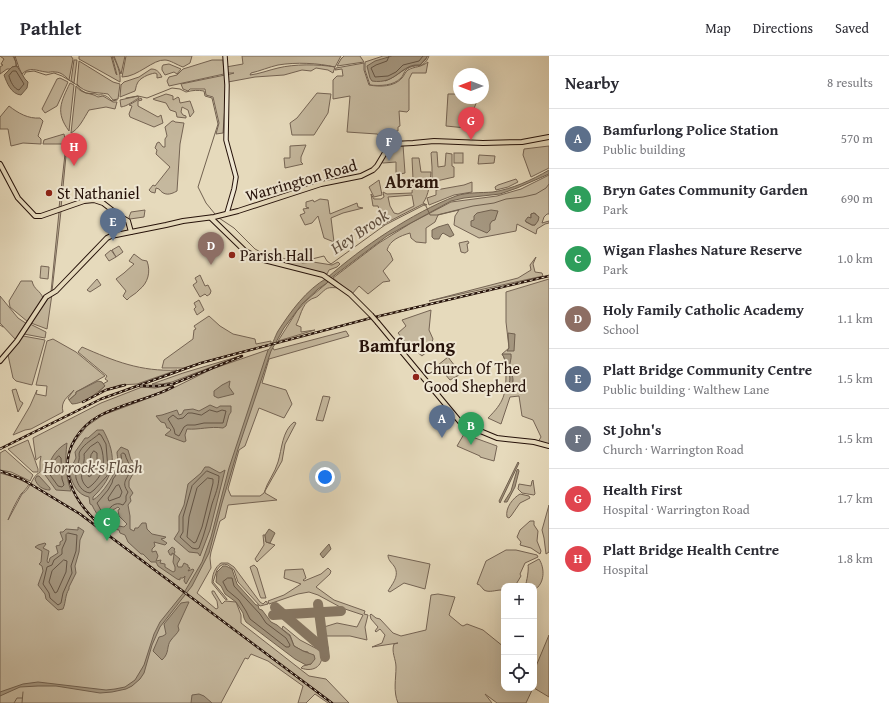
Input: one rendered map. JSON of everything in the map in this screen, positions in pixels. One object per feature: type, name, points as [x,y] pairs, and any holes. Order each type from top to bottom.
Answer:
[{"type":"main road","points":[[225,56],[227,85],[226,140],[236,177],[227,213]]},
{"type":"main road","name":"Warrington Road","points":[[130,230],[215,217],[321,184],[357,177],[365,174],[376,166],[390,145],[393,144],[434,141],[500,143],[522,142],[549,137]]},
{"type":"main road","points":[[0,164],[21,202],[35,216],[41,216],[84,201],[94,200],[103,204],[121,217],[126,222],[130,230],[123,234],[108,237],[59,287],[49,295],[17,341],[0,361]]},
{"type":"main road","points":[[215,217],[241,248],[268,261],[326,276],[353,296],[378,323],[462,423],[497,438],[534,442],[549,446]]},
{"type":"shaded area","points":[[0,56],[13,56],[16,66],[7,69],[0,74],[0,67],[3,65],[1,64],[4,59]]},
{"type":"shaded area","points":[[15,56],[71,56],[73,59],[69,80],[61,73],[57,72],[28,70],[22,74]]},
{"type":"shaded area","points":[[79,56],[111,56],[117,75],[113,56],[119,72],[120,82],[79,59]]},
{"type":"shaded area","points":[[114,56],[125,56],[121,74]]},
{"type":"shaded area","points":[[126,56],[192,56],[190,63],[183,67],[169,61],[160,60],[134,74],[122,77]]},
{"type":"shaded area","points":[[242,56],[341,56],[333,73],[328,70],[316,68],[311,71],[302,70],[284,75],[255,77],[228,82],[227,75],[234,73],[227,73],[226,67],[243,64]],"holes":[[[292,63],[307,63],[328,66],[299,65],[278,68],[250,75],[251,73],[275,66]]]},
{"type":"shaded area","points":[[344,56],[360,56],[364,62],[337,66]]},
{"type":"shaded area","points":[[383,56],[392,56],[386,58],[385,81],[410,67],[420,65],[427,56],[429,56],[427,61],[421,65],[409,68],[405,71],[401,78],[394,83],[370,85],[365,70],[365,62]]},
{"type":"shaded area","points":[[74,60],[77,60],[74,83],[71,81]]},
{"type":"shaded area","points":[[212,60],[223,60],[224,74],[169,86],[167,81],[169,77],[177,75],[183,69]]},
{"type":"shaded area","points":[[79,61],[113,82],[120,84],[118,99],[113,100],[108,94],[87,91],[80,87],[77,84]]},
{"type":"shaded area","points":[[428,62],[426,73],[412,73],[409,79],[409,110],[407,112],[399,111],[400,126],[398,127],[398,131],[395,131],[395,133],[387,133],[384,138],[377,134],[347,132],[350,96],[333,99],[333,80],[337,76],[343,76],[342,69],[335,70],[336,68],[364,63],[364,70],[369,85],[382,86],[391,85],[399,81],[408,70]]},
{"type":"shaded area","points":[[169,64],[181,69],[177,74],[174,72],[165,75],[162,67],[163,65]]},
{"type":"shaded area","points":[[151,69],[158,71],[162,77],[157,78],[157,74],[155,73],[147,75],[138,82],[135,91],[120,97],[121,85],[124,82],[139,77]]},
{"type":"shaded area","points":[[225,75],[226,92],[223,133],[216,134],[219,123],[213,97],[206,95],[205,89],[190,89],[188,91],[183,89],[181,84]]},
{"type":"shaded area","points":[[60,78],[68,82],[57,106],[45,113],[42,109],[57,79]]},
{"type":"shaded area","points":[[70,83],[74,85],[69,131],[62,118],[61,107]]},
{"type":"shaded area","points":[[76,86],[83,92],[98,97],[103,96],[113,102],[117,102],[115,109],[106,107],[89,110],[79,126],[71,133]]},
{"type":"shaded area","points":[[317,93],[331,94],[328,113],[314,135],[292,135],[290,123],[297,118]]},
{"type":"shaded area","points":[[166,94],[173,96],[173,100],[178,97],[180,103],[190,101],[194,112],[190,117],[188,110],[182,107],[181,112],[186,116],[186,118],[177,117],[176,112],[170,110],[166,103],[153,99]]},
{"type":"shaded area","points":[[448,94],[453,94],[453,104],[476,104],[466,128],[446,126]]},
{"type":"shaded area","points":[[138,96],[139,98],[128,105],[121,107],[120,100]]},
{"type":"shaded area","points":[[141,98],[142,100],[138,101],[138,106],[158,117],[161,115],[163,123],[154,127],[130,117],[129,114],[132,106],[129,105]]},
{"type":"shaded area","points":[[9,106],[23,115],[31,118],[40,118],[43,121],[38,136],[41,139],[41,144],[23,143],[11,146],[8,129],[0,129],[0,117]]},
{"type":"shaded area","points":[[172,121],[184,123],[180,144],[177,191],[167,194],[156,188],[155,193],[151,192],[149,190],[153,185],[155,186],[170,167],[156,154],[157,150],[155,148],[159,142],[163,147],[165,147],[165,139],[167,136],[165,127]]},
{"type":"shaded area","points":[[64,134],[66,144],[43,144],[44,140]]},
{"type":"shaded area","points":[[66,145],[61,208],[59,208]]},
{"type":"shaded area","points":[[306,145],[301,157],[301,162],[303,164],[285,168],[284,158],[290,158],[290,146]]},
{"type":"shaded area","points":[[392,145],[403,145],[405,173],[396,175],[396,162],[381,162]]},
{"type":"shaded area","points":[[549,146],[549,168],[531,177],[523,155],[524,149]]},
{"type":"shaded area","points":[[432,152],[437,152],[438,167],[445,166],[446,153],[452,154],[454,177],[432,182]]},
{"type":"shaded area","points":[[454,153],[463,153],[463,163],[454,163]]},
{"type":"shaded area","points":[[479,155],[495,156],[494,163],[478,164]]},
{"type":"shaded area","points":[[412,158],[419,158],[421,172],[431,172],[428,192],[423,203],[427,205],[423,204],[382,226],[383,223],[378,206],[373,206],[371,194],[374,199],[381,199],[384,197],[383,192],[387,194],[412,193]],"holes":[[[412,195],[414,206],[398,214],[394,213],[390,206],[388,197]]]},
{"type":"shaded area","points":[[549,175],[549,214],[544,217],[542,223],[549,221],[549,223],[537,229],[536,234],[517,224],[516,231],[479,238],[454,225],[455,216],[459,210],[438,215],[435,222],[426,228],[426,243],[416,242],[411,238],[410,233],[393,241],[387,250],[393,260],[383,271],[390,281],[383,282],[368,294],[359,286],[352,294],[333,278],[379,243],[411,223],[451,202],[497,196],[521,189]],"holes":[[[531,214],[536,214],[535,225],[526,222],[531,218]]]},
{"type":"shaded area","points":[[516,179],[518,182],[508,187],[496,190],[495,187],[498,185]]},
{"type":"shaded area","points":[[379,180],[382,195],[374,197],[369,187]]},
{"type":"shaded area","points":[[472,182],[472,192],[454,195],[429,205],[427,198],[436,195],[436,190]]},
{"type":"shaded area","points":[[320,199],[328,200],[330,214],[357,203],[358,207],[363,208],[331,218],[334,242],[324,238],[318,216],[312,223],[305,225],[300,215],[305,213],[303,209],[309,208],[306,207],[306,202],[313,200],[314,202]]},
{"type":"shaded area","points":[[145,210],[144,217],[130,219],[129,217],[131,212]]},
{"type":"shaded area","points":[[61,211],[52,291],[51,292],[59,212]]},
{"type":"shaded area","points":[[468,241],[468,251],[465,253],[461,252],[459,243]]},
{"type":"shaded area","points":[[119,246],[123,252],[116,257],[112,250]]},
{"type":"shaded area","points":[[111,250],[116,257],[109,261],[105,255]]},
{"type":"shaded area","points":[[134,254],[142,260],[147,261],[149,273],[145,284],[127,300],[123,296],[126,291],[116,279],[134,264],[129,261]]},
{"type":"shaded area","points":[[295,257],[302,263],[313,262],[332,265],[338,262],[340,264],[329,270],[327,274],[284,263]]},
{"type":"shaded area","points":[[536,257],[533,264],[535,272],[542,273],[543,276],[429,301],[518,278],[531,270],[530,265]]},
{"type":"shaded area","points":[[41,266],[49,267],[48,279],[40,278]]},
{"type":"shaded area","points":[[200,275],[205,286],[208,285],[211,291],[207,296],[205,294],[200,297],[193,285],[197,282],[195,278]]},
{"type":"shaded area","points":[[97,279],[101,285],[90,292],[87,290]]},
{"type":"shaded area","points":[[549,279],[549,444],[538,442],[541,437],[533,420],[522,416],[519,396],[510,397],[501,424],[488,418],[498,407],[505,392],[506,365],[502,354],[509,348],[506,322],[506,292]]},
{"type":"shaded area","points":[[329,280],[340,288],[328,288],[317,297],[307,302],[296,325],[301,327],[301,332],[315,330],[278,341],[297,311]]},
{"type":"shaded area","points":[[21,281],[32,281],[43,298],[28,322],[10,307],[9,301]]},
{"type":"shaded area","points":[[52,294],[47,329],[31,323],[47,298]]},
{"type":"shaded area","points":[[0,296],[18,318],[27,324],[16,340],[0,323]]},
{"type":"shaded area","points":[[199,300],[204,310],[197,315],[194,309],[196,307],[194,303]]},
{"type":"shaded area","points":[[431,310],[429,330],[433,339],[429,350],[422,356],[406,343],[398,333],[406,326],[402,320]]},
{"type":"shaded area","points":[[209,316],[220,326],[233,334],[255,339],[256,344],[271,341],[271,344],[183,368],[162,368],[164,360],[193,339],[194,330],[196,329],[194,326]]},
{"type":"shaded area","points":[[30,324],[46,332],[45,338],[24,334]]},
{"type":"shaded area","points":[[346,331],[349,336],[269,359],[262,383],[286,390],[292,404],[284,418],[259,408],[245,446],[239,450],[228,489],[231,496],[260,496],[264,493],[277,466],[287,430],[294,422],[296,423],[285,444],[282,461],[265,491],[265,493],[277,500],[228,505],[225,518],[220,521],[211,552],[211,568],[197,593],[216,609],[218,608],[217,601],[212,591],[214,591],[222,604],[225,601],[236,602],[241,615],[241,623],[309,676],[326,679],[349,703],[328,703],[315,694],[306,703],[298,703],[303,686],[268,661],[251,654],[248,659],[245,658],[221,703],[0,703],[0,473],[14,477],[29,484],[19,497],[8,520],[22,494],[40,472],[41,456],[36,460],[33,438],[101,403],[142,387],[155,388],[175,384],[163,391],[100,415],[82,429],[72,443],[72,446],[87,426],[103,415],[165,392],[212,369],[273,348],[274,350]]},
{"type":"shaded area","points":[[23,336],[45,340],[32,385],[16,381],[13,378],[8,355]]},
{"type":"shaded area","points":[[53,339],[76,352],[105,376],[76,392],[76,394],[69,400],[68,398],[74,390],[64,402],[62,408],[63,412],[31,429],[13,435],[30,406],[37,390],[36,394],[46,396],[47,386],[36,385],[47,341]]},
{"type":"shaded area","points":[[82,347],[105,357],[140,367],[177,370],[137,384],[120,385],[98,392],[105,386],[103,384],[108,381],[105,379],[107,376],[78,352]]},
{"type":"shaded area","points":[[240,356],[172,382],[152,384],[183,373]]},
{"type":"shaded area","points":[[448,357],[461,374],[450,380],[444,373],[442,375],[442,370],[440,372],[438,370],[439,372],[437,373],[433,369]]},
{"type":"shaded area","points":[[16,389],[20,401],[23,403],[18,412],[12,390]]},
{"type":"shaded area","points":[[323,396],[330,397],[323,421],[316,420]]},
{"type":"shaded area","points":[[464,434],[497,446],[494,461],[480,457],[457,446]]},
{"type":"shaded area","points":[[28,440],[38,472],[33,472],[8,449]]},
{"type":"shaded area","points":[[5,450],[33,475],[30,481],[11,472],[0,470],[0,453]]},
{"type":"shaded area","points":[[533,480],[534,495],[522,493],[518,489],[519,484],[531,486]]},
{"type":"shaded area","points":[[520,494],[529,496],[530,498],[520,503],[511,516],[509,518],[507,517],[507,510],[510,504]]},
{"type":"shaded area","points":[[549,505],[549,552],[546,554],[542,530]]},
{"type":"shaded area","points":[[530,521],[534,521],[534,525],[538,531],[537,541],[541,551],[540,554],[531,548],[520,545],[521,542],[517,537],[520,530]]},
{"type":"shaded area","points":[[263,535],[265,535],[266,542],[275,545],[257,562],[255,559],[264,545]]},
{"type":"shaded area","points":[[506,550],[516,550],[537,555],[538,557],[525,563],[520,574],[521,576],[517,583],[501,583],[501,590],[490,591],[484,590],[477,584],[486,561]]},
{"type":"shaded area","points":[[388,555],[430,564],[425,589],[404,583],[390,592],[388,591],[394,582],[396,569],[389,560]]},
{"type":"shaded area","points":[[539,559],[541,563],[543,576],[537,588],[537,583],[526,583],[528,575],[528,565]]},
{"type":"shaded area","points":[[221,563],[228,563],[234,567],[260,602],[263,604],[266,601],[268,604],[260,606],[238,582],[234,570],[228,565],[224,564],[217,570],[213,582],[227,600],[225,599],[212,583],[214,572]]},
{"type":"shaded area","points":[[254,565],[257,568],[266,598],[261,598],[260,596],[250,567]]},
{"type":"shaded area","points":[[328,568],[331,571],[330,574],[316,587],[334,600],[365,611],[364,614],[368,615],[365,627],[367,640],[350,636],[325,636],[324,627],[337,623],[357,627],[363,615],[342,608],[318,595],[309,592],[298,594],[269,604],[268,601],[284,595],[301,584],[284,578],[285,570],[303,569],[306,578],[303,580],[304,581],[321,574]]},
{"type":"shaded area","points":[[438,594],[455,597],[449,615],[463,626],[467,624],[483,630],[501,645],[501,691],[532,691],[526,703],[497,703],[485,694],[492,703],[398,703],[395,685],[396,667],[393,650],[394,644],[398,643],[372,647],[382,643],[385,635],[380,629],[376,632],[375,631],[378,627],[371,619],[370,615],[371,614],[380,619],[393,633],[401,636],[426,630],[431,595]]},
{"type":"shaded area","points":[[283,626],[300,640],[321,651],[322,656],[320,664],[317,667],[314,669],[301,668],[311,664],[308,652],[294,646],[290,635],[282,629]]},
{"type":"shaded area","points":[[549,635],[549,697],[537,690],[537,664]]},
{"type":"water","points":[[392,56],[427,57],[420,65],[408,67],[387,80],[372,81],[367,66],[375,61]]},
{"type":"water","points":[[17,66],[28,82],[27,88],[21,95],[12,90],[4,75],[12,67]]},
{"type":"water","points":[[549,170],[549,174],[500,194],[451,201],[387,236],[331,278],[302,304],[284,328],[271,351],[238,449],[209,553],[192,586],[160,627],[152,645],[144,673],[140,679],[126,689],[112,692],[100,693],[56,686],[38,686],[20,687],[0,696],[0,692],[23,684],[38,682],[106,690],[125,687],[135,680],[144,665],[154,634],[160,622],[185,591],[202,562],[211,537],[229,468],[268,350],[278,331],[294,309],[319,283],[356,254],[405,221],[456,196],[469,193],[500,191],[529,181]]},
{"type":"water","points":[[491,210],[498,211],[495,220],[490,224],[490,230],[487,233],[471,226],[471,221],[474,220],[474,216],[477,213]]},
{"type":"water","points":[[534,213],[539,217],[535,225],[532,225],[525,221],[528,217],[531,218],[531,214]]},
{"type":"water","points":[[448,224],[454,235],[450,237],[443,233],[439,239],[434,239],[432,237],[432,230]]},
{"type":"water","points":[[508,333],[515,334],[514,351],[507,351],[509,348]]},
{"type":"water","points":[[502,354],[511,354],[510,365],[513,382],[507,392],[506,390],[510,381],[510,376]]},
{"type":"water","points":[[98,381],[102,382],[105,386],[85,400],[72,404],[69,400],[76,394],[76,392]]},
{"type":"water","points":[[230,381],[229,387],[234,394],[218,398],[214,396],[214,391]]},
{"type":"water","points":[[210,405],[217,408],[220,406],[231,406],[231,412],[226,426],[223,428],[214,427],[187,429],[185,435],[186,441],[184,442],[165,435],[171,430],[167,428],[165,423],[161,422],[156,416],[177,410],[179,415],[182,414],[184,410],[193,409],[199,411]]},
{"type":"water","name":"Horrock's Flash","points":[[97,430],[103,430],[111,449],[112,458],[110,474],[93,497],[93,500],[105,488],[115,471],[118,462],[117,452],[121,447],[128,450],[131,460],[134,462],[134,472],[129,481],[129,487],[133,493],[130,497],[131,501],[128,505],[130,529],[134,531],[135,528],[138,528],[142,523],[146,523],[147,529],[152,534],[166,537],[161,539],[167,543],[165,545],[154,542],[155,546],[152,549],[152,552],[156,551],[158,556],[156,561],[161,560],[160,563],[165,564],[165,567],[173,572],[175,571],[173,562],[174,554],[180,559],[177,564],[178,567],[182,567],[184,563],[190,568],[188,571],[193,569],[194,570],[186,584],[184,581],[185,576],[180,578],[180,580],[177,579],[158,566],[156,562],[151,562],[128,542],[125,535],[120,533],[119,530],[107,525],[90,504],[89,497],[85,496],[76,489],[70,475],[74,469],[72,466],[76,458],[75,452],[85,438],[88,438]],"holes":[[[118,507],[120,509],[118,510],[119,516],[127,524],[124,527],[114,525],[109,520],[113,510]]]},
{"type":"water","points":[[67,443],[66,467],[71,491],[56,490],[43,472],[47,465],[49,467],[55,453]]},
{"type":"water","points":[[518,462],[519,463],[500,503],[499,501]]},
{"type":"water","points":[[205,467],[209,467],[220,473],[225,470],[210,530],[200,556],[198,553],[189,552],[174,539],[179,531],[179,516],[184,505],[188,484],[201,473]]},
{"type":"water","points":[[518,469],[519,471],[515,487],[507,502],[504,502],[511,491]]},
{"type":"water","points":[[39,476],[50,488],[50,490],[39,486],[35,479]]},
{"type":"water","points":[[78,527],[84,531],[80,540],[79,552],[75,566],[76,573],[69,587],[63,609],[58,610],[46,599],[45,594],[38,585],[43,571],[42,566],[39,564],[41,562],[42,551],[35,547],[45,543],[46,544],[43,548],[49,551],[48,563],[50,558],[58,553],[56,546],[60,545],[60,542],[63,540],[60,532],[63,532],[66,529],[78,530]]},
{"type":"water","points":[[269,529],[275,533],[270,543],[266,542],[265,535]]},
{"type":"water","points":[[329,544],[331,549],[323,558],[320,554]]},
{"type":"water","points":[[172,547],[175,549],[174,554],[172,553],[172,555],[170,555],[168,551]]},
{"type":"water","points":[[223,566],[232,569],[237,584],[256,605],[258,605],[259,609],[262,610],[271,622],[290,636],[294,646],[314,655],[315,659],[311,664],[306,665],[295,659],[246,622],[243,613],[236,602],[225,594],[221,586],[216,582],[217,572]]},
{"type":"water","points":[[189,602],[178,626],[179,630],[170,642],[166,655],[162,660],[153,651],[159,637],[166,634],[164,624],[181,603]]},
{"type":"water","points":[[199,694],[204,696],[212,703],[191,703],[192,695]]},
{"type":"waterway","points":[[14,56],[17,67]]},
{"type":"waterway","points":[[24,75],[26,72],[34,71],[46,75],[54,73],[77,85],[86,93],[104,95],[112,101],[117,100]]},
{"type":"waterway","name":"Hey Brook","points":[[126,98],[138,96],[147,98],[172,88],[180,89],[186,92],[195,90],[204,91],[205,96],[212,98],[218,124],[198,187],[206,203],[215,214]]},
{"type":"waterway","name":"Hey Brook","points":[[219,218],[234,228],[255,249],[264,254],[286,259],[302,253],[308,255],[312,259],[324,256],[331,264],[385,225],[424,205],[426,206],[430,215],[437,215],[473,206],[536,194],[546,188],[549,184]]},
{"type":"waterway","points":[[22,703],[23,692]]},
{"type":"waterway","points":[[14,703],[17,698],[22,698]]},
{"type":"runway","points":[[318,604],[325,657]]},
{"type":"runway","points":[[275,607],[324,649]]},
{"type":"runway","points":[[273,615],[341,611]]},
{"type":"railway","points":[[0,449],[101,399],[201,363],[371,318],[549,276]]},
{"type":"railway","points":[[140,386],[173,384],[242,356]]},
{"type":"railway","points":[[83,402],[106,390],[125,385]]},
{"type":"railway","points":[[95,520],[80,502],[70,482],[68,461],[70,450],[75,439],[92,420],[99,416],[173,387]]},
{"type":"railway","points":[[0,471],[22,479],[80,514],[332,703]]},
{"type":"place","name":"Health First","points":[[471,140]]},
{"type":"place","name":"St John's","points":[[389,161]]},
{"type":"place","name":"Platt Bridge Health Centre","points":[[74,166]]},
{"type":"place","name":"St Nathaniel","points":[[49,193]]},
{"type":"place","name":"Platt Bridge Community Centre","points":[[113,241]]},
{"type":"place","name":"Parish Hall","points":[[232,255]]},
{"type":"place","name":"Holy Family Catholic Academy","points":[[211,265]]},
{"type":"place","name":"Church Of The Good Shepherd","points":[[416,377]]},
{"type":"place","name":"Bamfurlong Police Station","points":[[442,438]]},
{"type":"place","name":"Bryn Gates Community Garden","points":[[471,445]]},
{"type":"place","name":"Wigan Flashes Nature Reserve","points":[[107,541]]},
{"type":"district","name":"Abram","points":[[412,181]]},
{"type":"district","name":"Bamfurlong","points":[[407,345]]}]
